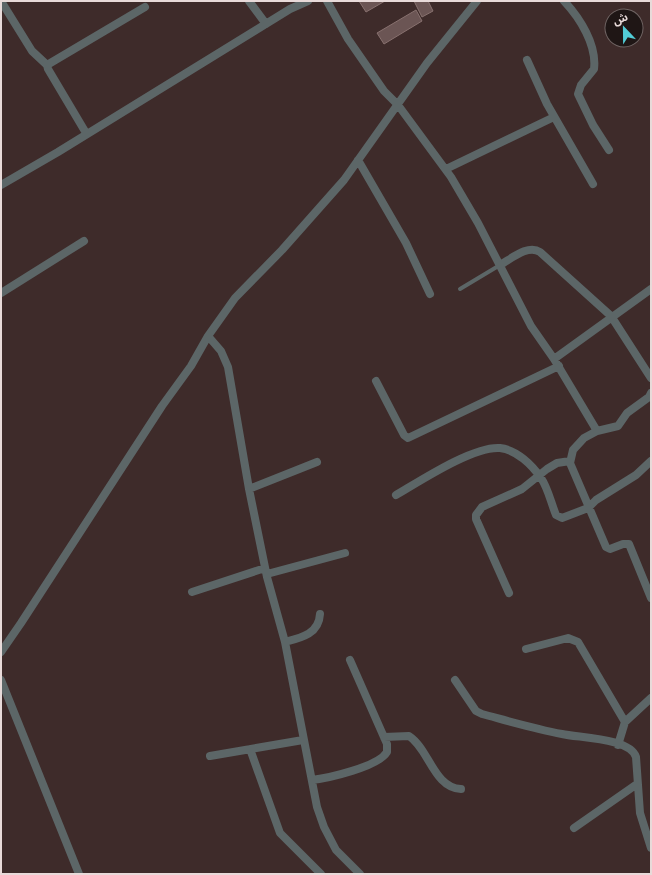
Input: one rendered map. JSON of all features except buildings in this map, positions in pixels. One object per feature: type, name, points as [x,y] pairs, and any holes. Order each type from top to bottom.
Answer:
[{"type":"street","points":[[1,1],[32,51],[47,65],[86,133]]},
{"type":"street","points":[[249,1],[266,24]]},
{"type":"street","points":[[1,185],[165,87],[266,24],[308,1]]},
{"type":"street","points":[[327,1],[362,61],[384,92],[398,105],[446,169],[500,266],[531,326],[556,363],[597,431]]},
{"type":"street","points":[[1,652],[22,623],[162,406],[191,366],[208,336],[235,298],[282,250],[344,180],[427,63],[477,1]]},
{"type":"street","points":[[565,1],[584,28],[595,65],[592,72],[581,85],[578,94],[593,125],[610,150]]},
{"type":"street","points":[[47,65],[145,8]]},
{"type":"street","points":[[527,60],[554,117],[593,184]]},
{"type":"street","points":[[446,169],[554,117]]},
{"type":"street","points":[[358,160],[406,243],[430,294]]},
{"type":"street","points":[[1,292],[84,241]]},
{"type":"street","points":[[500,266],[530,249],[535,248],[611,316],[651,378]]},
{"type":"street","points":[[376,381],[404,435],[408,438],[556,363],[611,316],[651,289]]},
{"type":"street","points":[[208,336],[221,351],[228,367],[249,489],[266,571],[285,642],[312,780],[324,827],[336,850],[360,874]]},
{"type":"street","points":[[651,393],[649,397],[627,413],[618,426],[597,431],[584,438],[573,450],[570,461],[570,465],[606,547],[610,549],[623,544],[629,544],[651,598]]},
{"type":"street","points":[[396,496],[467,456],[480,451],[502,448],[518,455],[539,474],[545,484],[558,517],[562,518],[588,508],[601,496],[636,475],[651,461]]},
{"type":"street","points":[[509,593],[476,519],[476,514],[482,507],[522,489],[539,474],[557,463],[570,461]]},
{"type":"street","points":[[249,489],[317,462]]},
{"type":"street","points":[[192,592],[266,571],[345,553]]},
{"type":"street","points":[[285,642],[314,630],[319,624],[320,614]]},
{"type":"street","points":[[526,649],[568,638],[578,642],[625,722]]},
{"type":"street","points":[[312,780],[330,778],[378,760],[387,752],[388,749],[350,660]]},
{"type":"street","points":[[1,680],[79,874]]},
{"type":"street","points":[[455,680],[476,711],[482,714],[564,735],[595,738],[618,745],[635,753],[640,813],[651,848]]},
{"type":"street","points":[[618,745],[625,722],[651,698]]},
{"type":"street","points":[[384,737],[409,736],[424,751],[439,777],[450,786],[461,789]]},
{"type":"street","points":[[210,756],[304,740]]},
{"type":"street","points":[[250,749],[280,833],[321,874]]},
{"type":"street","points":[[574,828],[637,784]]},
{"type":"lane","points":[[460,289],[500,266]]}]
